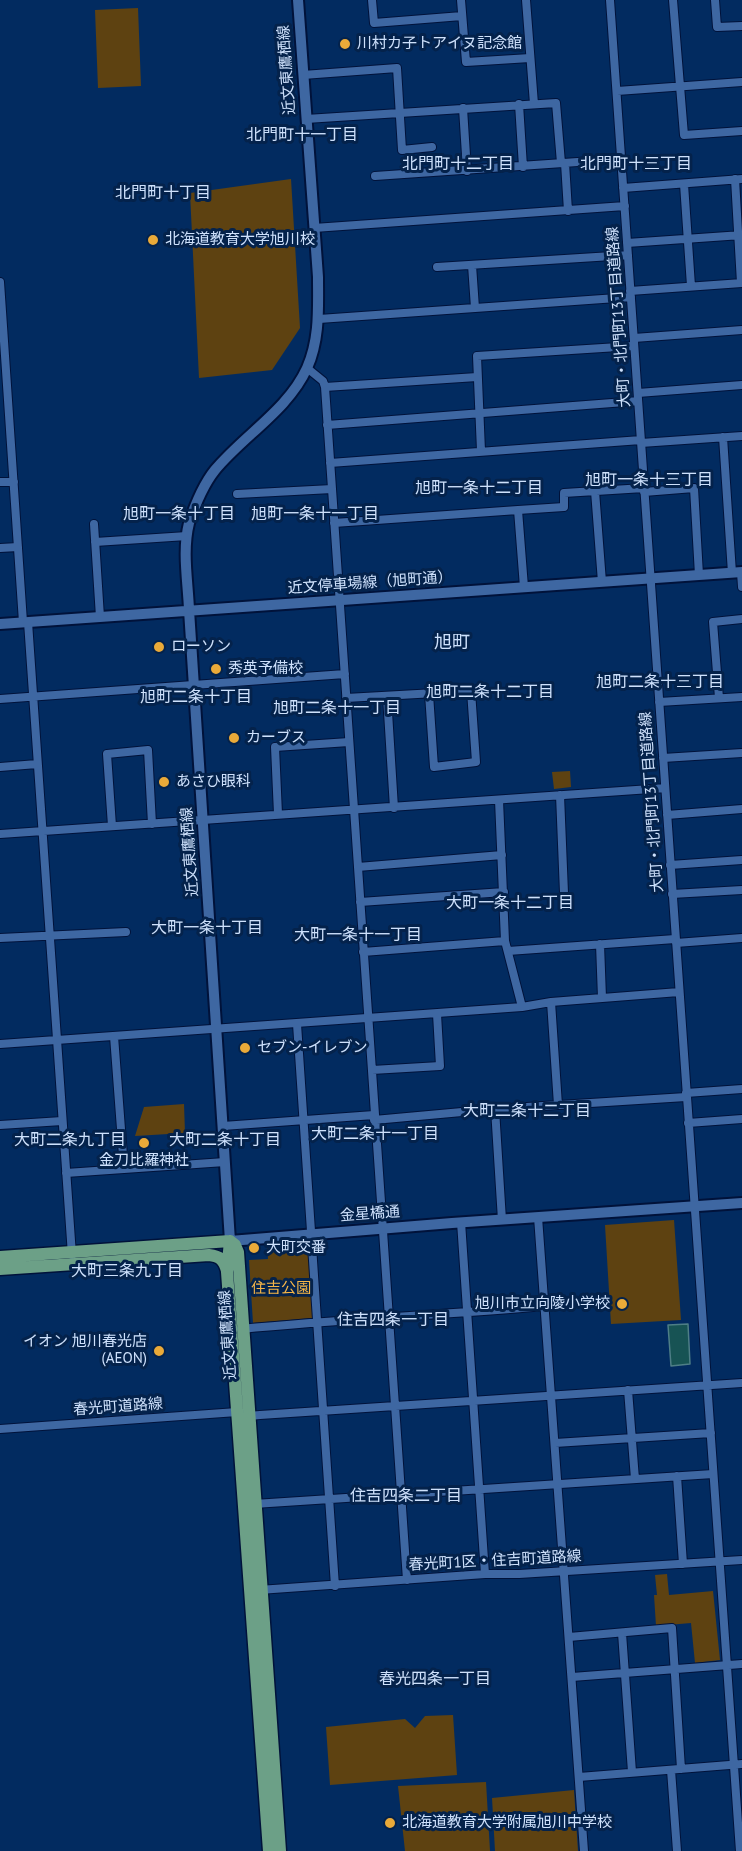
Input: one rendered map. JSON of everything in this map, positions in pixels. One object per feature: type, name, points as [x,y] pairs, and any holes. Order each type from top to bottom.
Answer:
[{"type":"main road","points":[[209,1255],[230,1240]]},
{"type":"main road","name":"金星橋通","points":[[0,1269],[72,1258],[230,1240]]},
{"type":"main road","name":"近文東鷹栖線","points":[[230,1240],[228,1272],[237,1329]]},
{"type":"main road","name":"近文東鷹栖線","points":[[230,1240],[238,1252],[237,1329],[249,1505],[280,1851]]},
{"type":"main road","points":[[209,1255],[217,1256],[224,1262],[228,1272]]},
{"type":"main road","name":"金星橋通","points":[[0,1257],[209,1255]]},
{"type":"main road","name":"近文東鷹栖線","points":[[256,1591],[269,1851]]},
{"type":"street","name":"近文東鷹栖線","points":[[230,1240],[189,610],[187,537],[197,502],[214,471],[284,402],[307,368],[315,344],[319,319],[298,0]]},
{"type":"street","points":[[372,0],[374,23],[462,16]]},
{"type":"street","points":[[461,0],[466,62],[530,57]]},
{"type":"street","points":[[526,0],[534,104]]},
{"type":"street","name":"大町・北門町13丁目道路線","points":[[610,0],[706,1385],[727,1665],[738,1764],[740,1851]]},
{"type":"street","points":[[674,0],[684,135],[742,131]]},
{"type":"street","points":[[715,0],[717,27],[742,26]]},
{"type":"street","points":[[303,75],[397,68],[402,150],[432,147]]},
{"type":"street","points":[[617,91],[742,82]]},
{"type":"street","points":[[306,119],[556,103],[568,211]]},
{"type":"street","points":[[519,104],[523,166]]},
{"type":"street","points":[[463,108],[467,171]]},
{"type":"street","points":[[375,176],[621,159]]},
{"type":"street","points":[[319,319],[475,308],[742,283],[739,179],[623,188]]},
{"type":"street","points":[[684,184],[692,286]]},
{"type":"street","points":[[314,228],[625,206]]},
{"type":"street","points":[[627,243],[740,235]]},
{"type":"street","points":[[437,267],[628,255]]},
{"type":"street","points":[[472,265],[475,308]]},
{"type":"street","points":[[0,282],[4,409],[14,482],[26,622],[72,1258]]},
{"type":"street","points":[[482,451],[477,356],[742,330]]},
{"type":"street","points":[[307,368],[323,381],[325,387],[407,1580]]},
{"type":"street","points":[[325,387],[477,377]]},
{"type":"street","points":[[327,425],[479,414],[742,385]]},
{"type":"street","points":[[330,463],[482,451],[742,436]]},
{"type":"street","points":[[723,437],[738,572],[742,587]]},
{"type":"street","points":[[0,482],[14,482]]},
{"type":"street","points":[[334,524],[564,507],[564,493],[694,488],[699,575]]},
{"type":"street","points":[[237,494],[332,489]]},
{"type":"street","points":[[595,491],[602,582]]},
{"type":"street","points":[[518,510],[524,587]]},
{"type":"street","points":[[94,524],[100,617]]},
{"type":"street","points":[[95,542],[187,537]]},
{"type":"street","points":[[0,548],[18,547]]},
{"type":"street","name":"近文停車場線（旭町通）","points":[[0,624],[738,572]]},
{"type":"street","points":[[719,698],[713,622],[742,620]]},
{"type":"street","points":[[0,699],[345,674]]},
{"type":"street","points":[[346,699],[471,691],[476,762],[434,767],[429,694]]},
{"type":"street","points":[[387,696],[394,808]]},
{"type":"street","points":[[659,702],[742,697]]},
{"type":"street","points":[[278,814],[275,747],[349,742]]},
{"type":"street","points":[[112,826],[107,754],[148,750],[152,824]]},
{"type":"street","points":[[663,758],[742,753]]},
{"type":"street","points":[[0,766],[37,764]]},
{"type":"street","points":[[0,834],[665,788]]},
{"type":"street","points":[[560,795],[564,893]]},
{"type":"street","points":[[499,800],[505,941],[522,1007]]},
{"type":"street","points":[[667,815],[742,809]]},
{"type":"street","points":[[358,867],[502,855]]},
{"type":"street","points":[[670,865],[742,860]]},
{"type":"street","points":[[672,894],[742,890]]},
{"type":"street","points":[[360,902],[504,892]]},
{"type":"street","points":[[0,938],[126,932]]},
{"type":"street","points":[[508,951],[600,944],[742,938]]},
{"type":"street","points":[[363,952],[505,941]]},
{"type":"street","points":[[600,944],[602,998]]},
{"type":"street","points":[[0,1044],[436,1014],[679,992]]},
{"type":"street","points":[[551,1002],[558,1105]]},
{"type":"street","points":[[372,1070],[440,1066],[436,1014]]},
{"type":"street","points":[[297,1024],[334,1586]]},
{"type":"street","points":[[114,1036],[124,1169]]},
{"type":"street","points":[[223,1126],[558,1105],[742,1089]]},
{"type":"street","points":[[495,1109],[502,1220]]},
{"type":"street","points":[[688,1123],[742,1119]]},
{"type":"street","points":[[0,1125],[62,1121]]},
{"type":"street","points":[[66,1173],[225,1162]]},
{"type":"street","name":"金星橋通","points":[[230,1240],[742,1203]]},
{"type":"street","points":[[538,1217],[584,1851]]},
{"type":"street","points":[[461,1222],[485,1575]]},
{"type":"street","points":[[237,1329],[545,1306]]},
{"type":"street","name":"春光町道路線","points":[[0,1429],[322,1411],[742,1383]]},
{"type":"street","points":[[628,1390],[635,1479]]},
{"type":"street","points":[[555,1443],[711,1433]]},
{"type":"street","points":[[249,1505],[713,1474]]},
{"type":"street","points":[[677,1476],[683,1564]]},
{"type":"street","name":"春光町1区・住吉町道路線","points":[[256,1591],[742,1560]]},
{"type":"street","points":[[569,1637],[672,1628],[681,1769]]},
{"type":"street","points":[[622,1633],[632,1772]]},
{"type":"street","points":[[572,1677],[742,1664]]},
{"type":"street","points":[[579,1777],[738,1764]]},
{"type":"street","points":[[671,1770],[677,1851]]},
{"type":"green space","points":[[138,8],[141,86],[98,88],[95,10]]},
{"type":"green space","points":[[291,179],[300,328],[272,370],[199,378],[190,193]]},
{"type":"green space","points":[[570,771],[571,787],[554,789],[552,772]]},
{"type":"green space","points":[[184,1104],[185,1133],[135,1136],[144,1107]]},
{"type":"green space","points":[[674,1220],[681,1320],[611,1324],[605,1225]]},
{"type":"green space","name":"住吉公園","points":[[308,1242],[313,1318],[253,1323],[249,1260],[268,1259],[267,1244]]},
{"type":"green space","points":[[667,1574],[669,1595],[713,1591],[720,1660],[695,1663],[691,1623],[656,1626],[655,1575]]},
{"type":"green space","points":[[453,1715],[457,1775],[330,1785],[326,1727],[405,1719],[415,1728],[425,1716]]},
{"type":"green space","points":[[486,1782],[490,1851],[405,1851],[398,1786]]},
{"type":"green space","points":[[574,1790],[578,1851],[495,1851],[492,1798]]},
{"type":"shaded area","points":[[688,1324],[690,1364],[671,1366],[668,1325]]},
{"type":"place","name":"川村カ子トアイヌ記念館","points":[[345,44]]},
{"type":"place","name":"北海道教育大学旭川校","points":[[153,240]]},
{"type":"place","name":"ローソン","points":[[159,647]]},
{"type":"place","name":"秀英予備校","points":[[216,669]]},
{"type":"place","name":"カーブス","points":[[234,738]]},
{"type":"place","name":"あさひ眼科","points":[[164,782]]},
{"type":"place","name":"セブン-イレブン","points":[[245,1048]]},
{"type":"place","name":"金刀比羅神社","points":[[144,1143]]},
{"type":"place","name":"大町交番","points":[[254,1248]]},
{"type":"place","name":"旭川市立向陵小学校","points":[[622,1304]]},
{"type":"place","name":"イオン 旭川春光店 (AEON)","points":[[159,1351]]},
{"type":"place","name":"北海道教育大学附属旭川中学校","points":[[390,1823]]},
{"type":"district","name":"北門町十一丁目","points":[[302,135]]},
{"type":"district","name":"北門町十二丁目","points":[[458,164]]},
{"type":"district","name":"北門町十三丁目","points":[[636,164]]},
{"type":"district","name":"北門町十丁目","points":[[163,193]]},
{"type":"district","name":"旭町一条十三丁目","points":[[649,480]]},
{"type":"district","name":"旭町一条十二丁目","points":[[479,488]]},
{"type":"district","name":"旭町一条十丁目","points":[[179,514]]},
{"type":"district","name":"旭町一条十一丁目","points":[[315,514]]},
{"type":"district","name":"旭町","points":[[452,643]]},
{"type":"district","name":"旭町二条十三丁目","points":[[660,682]]},
{"type":"district","name":"旭町二条十二丁目","points":[[490,692]]},
{"type":"district","name":"旭町二条十丁目","points":[[196,697]]},
{"type":"district","name":"旭町二条十一丁目","points":[[337,708]]},
{"type":"district","name":"大町一条十二丁目","points":[[510,903]]},
{"type":"district","name":"大町一条十丁目","points":[[207,928]]},
{"type":"district","name":"大町一条十一丁目","points":[[358,935]]},
{"type":"district","name":"大町二条十二丁目","points":[[527,1111]]},
{"type":"district","name":"大町二条十一丁目","points":[[375,1134]]},
{"type":"district","name":"大町二条九丁目","points":[[70,1140]]},
{"type":"district","name":"大町二条十丁目","points":[[225,1140]]},
{"type":"district","name":"大町三条九丁目","points":[[127,1271]]},
{"type":"district","name":"住吉四条一丁目","points":[[393,1320]]},
{"type":"district","name":"住吉四条二丁目","points":[[406,1496]]},
{"type":"district","name":"春光四条一丁目","points":[[435,1679]]}]
